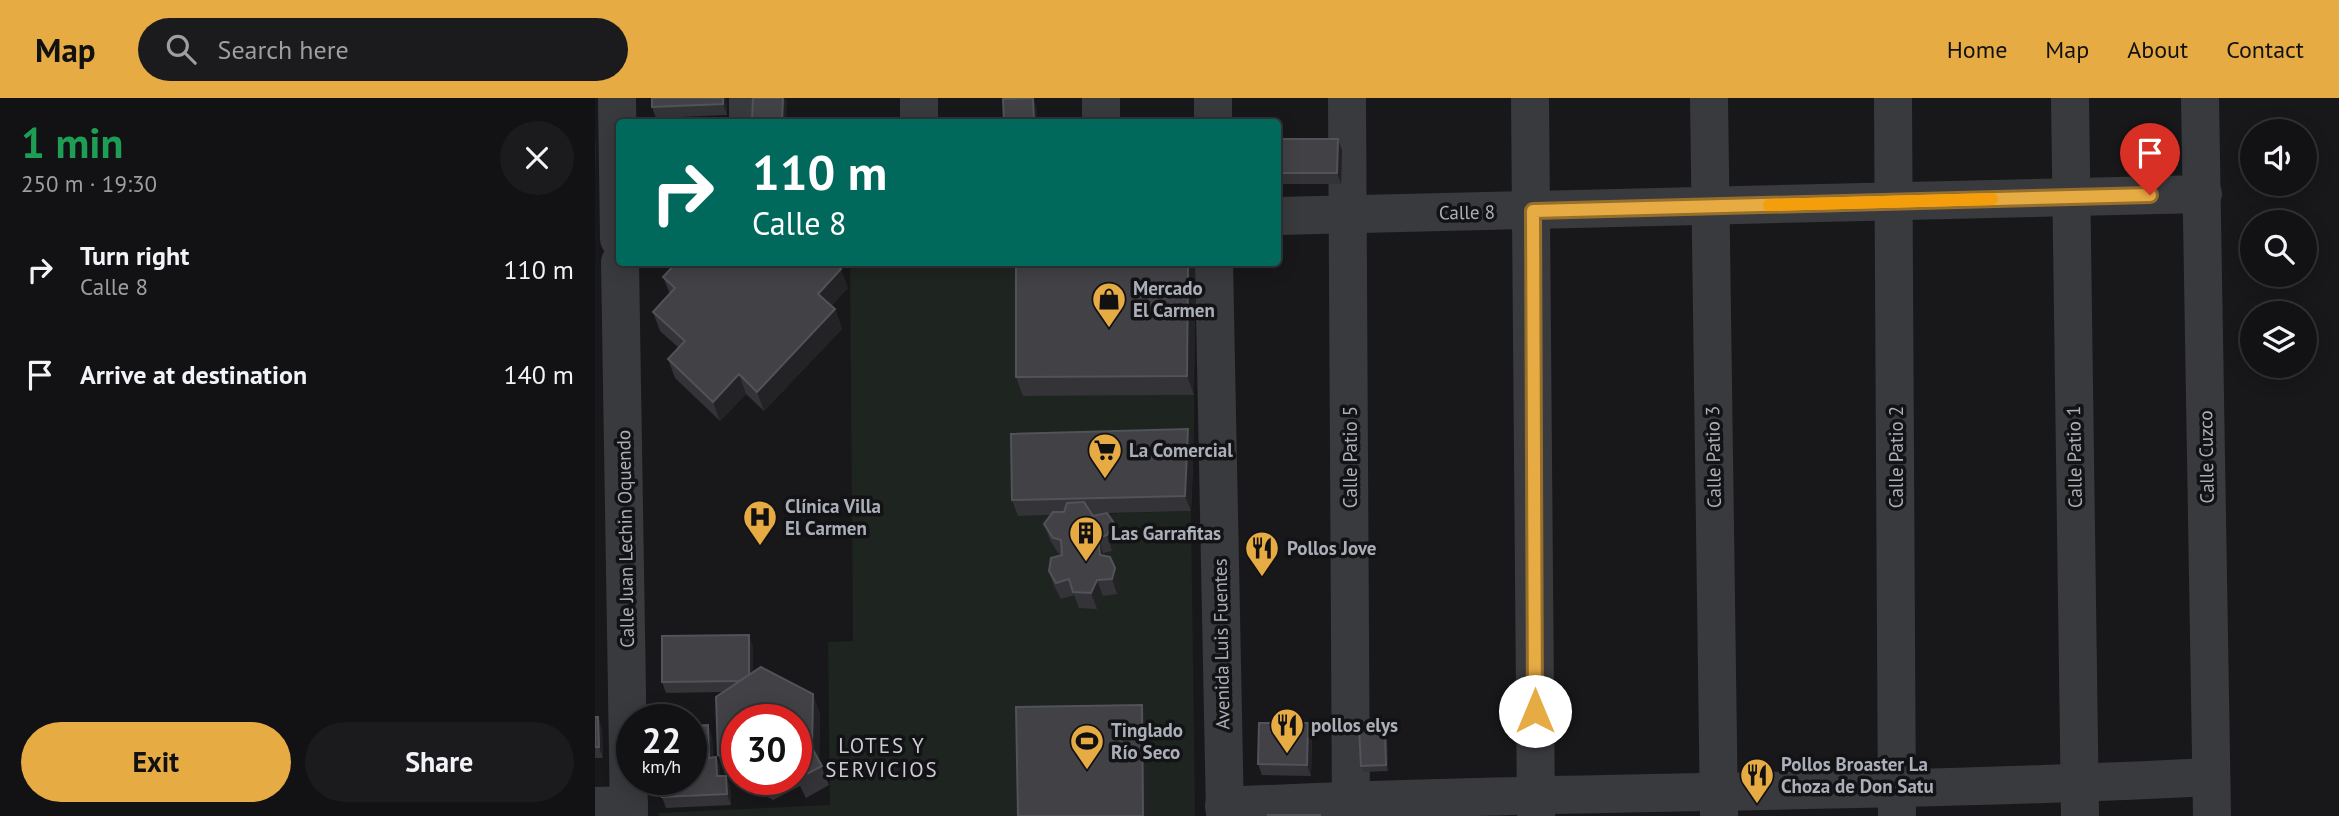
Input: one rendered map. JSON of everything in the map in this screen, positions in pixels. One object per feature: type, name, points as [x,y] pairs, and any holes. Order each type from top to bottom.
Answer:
[{"type":"street","points":[[617,98],[617,119]]},
{"type":"street","points":[[748,98],[748,119]]},
{"type":"street","points":[[919,98],[919,119]]},
{"type":"street","points":[[1101,98],[1101,119]]},
{"type":"street","points":[[1213,98],[1213,119]]},
{"type":"street","name":"Calle Patio 5","points":[[1347,98],[1350,215],[1351,808]]},
{"type":"street","points":[[1530,98],[1536,805]]},
{"type":"street","name":"Calle Patio 3","points":[[1709,98],[1719,803]]},
{"type":"street","name":"Calle Patio 2","points":[[1893,98],[1897,801]]},
{"type":"street","name":"Calle Patio 1","points":[[2070,98],[2079,800]]},
{"type":"street","name":"Calle Cuzco","points":[[2200,98],[2212,816]]},
{"type":"street","name":"Calle 8","points":[[1281,216],[2203,194]]},
{"type":"street","points":[[595,232],[616,232]]},
{"type":"street","name":"Calle Juan Lechin Oquendo","points":[[618,809],[620,266]]},
{"type":"street","name":"Avenida Luis Fuentes","points":[[1214,266],[1225,811]]},
{"type":"street","points":[[1225,811],[2079,800],[2210,777]]},
{"type":"shaded area","points":[[850,266],[1024,266],[1024,396],[1194,395],[1194,444],[1017,449],[1018,516],[1191,511],[1195,816],[1150,816],[1148,724],[1024,816],[659,816],[658,813],[830,805],[828,642],[853,641]]},
{"type":"building","points":[[652,98],[723,98],[723,104],[652,107]]},
{"type":"building","points":[[753,98],[783,98],[782,119],[752,119]]},
{"type":"building","points":[[1033,98],[1034,119],[1004,119],[1003,99]]},
{"type":"building","points":[[1281,139],[1338,139],[1337,173],[1281,173]]},
{"type":"building","points":[[673,266],[838,266],[841,269],[818,294],[835,309],[757,392],[739,374],[713,402],[668,359],[685,341],[653,312],[675,288],[663,277]]},
{"type":"building","name":"Mercado El Carmen","points":[[1016,266],[1188,266],[1187,376],[1016,377]]},
{"type":"building","name":"La Comercial","points":[[1188,429],[1185,496],[1012,500],[1011,434]]},
{"type":"building","name":"Las Garrafitas","points":[[1084,502],[1093,516],[1107,513],[1114,523],[1107,535],[1098,538],[1100,555],[1110,557],[1115,568],[1112,579],[1097,580],[1091,593],[1073,592],[1069,579],[1056,583],[1049,571],[1051,558],[1062,555],[1061,540],[1053,538],[1044,524],[1053,512],[1064,512],[1067,503]]},
{"type":"building","points":[[749,635],[749,675],[739,681],[662,682],[662,636]]},
{"type":"building","points":[[761,667],[813,694],[812,748],[812,704],[721,704],[721,757],[718,755],[716,697]]},
{"type":"building","name":"Tinglado Río Seco","points":[[1142,705],[1143,816],[1018,816],[1016,707]]},
{"type":"building","points":[[595,717],[598,717],[599,747],[595,747]]},
{"type":"building","name":"pollos elys","points":[[1259,723],[1308,723],[1307,765],[1258,764]]},
{"type":"building","points":[[707,725],[709,758],[716,757],[717,776],[721,776],[721,794],[707,795]]},
{"type":"building","points":[[1385,727],[1386,765],[1361,766],[1359,728]]},
{"type":"building","points":[[812,748],[822,766],[812,771]]},
{"type":"building","points":[[662,795],[705,795],[662,797]]},
{"type":"building","points":[[1320,815],[1320,816],[1268,816]]},
{"type":"slow traffic","points":[[1769,205],[1992,199]]},
{"type":"place","name":"Mercado El Carmen","points":[[1109,329]]},
{"type":"place","name":"La Comercial","points":[[1105,480]]},
{"type":"place","name":"Clínica Villa El Carmen","points":[[760,547]]},
{"type":"place","name":"Las Garrafitas","points":[[1086,563]]},
{"type":"place","name":"Pollos Jove","points":[[1262,578]]},
{"type":"place","name":"pollos elys","points":[[1287,755]]},
{"type":"place","name":"Tinglado Río Seco","points":[[1087,771]]},
{"type":"place","name":"Pollos Broaster La Choza de Don Satu","points":[[1757,805]]},
{"type":"district","name":"LOTES Y SERVICIOS","points":[[882,758]]},
{"type":"route","points":[[1535,711],[1533,211],[2150,195]]}]
